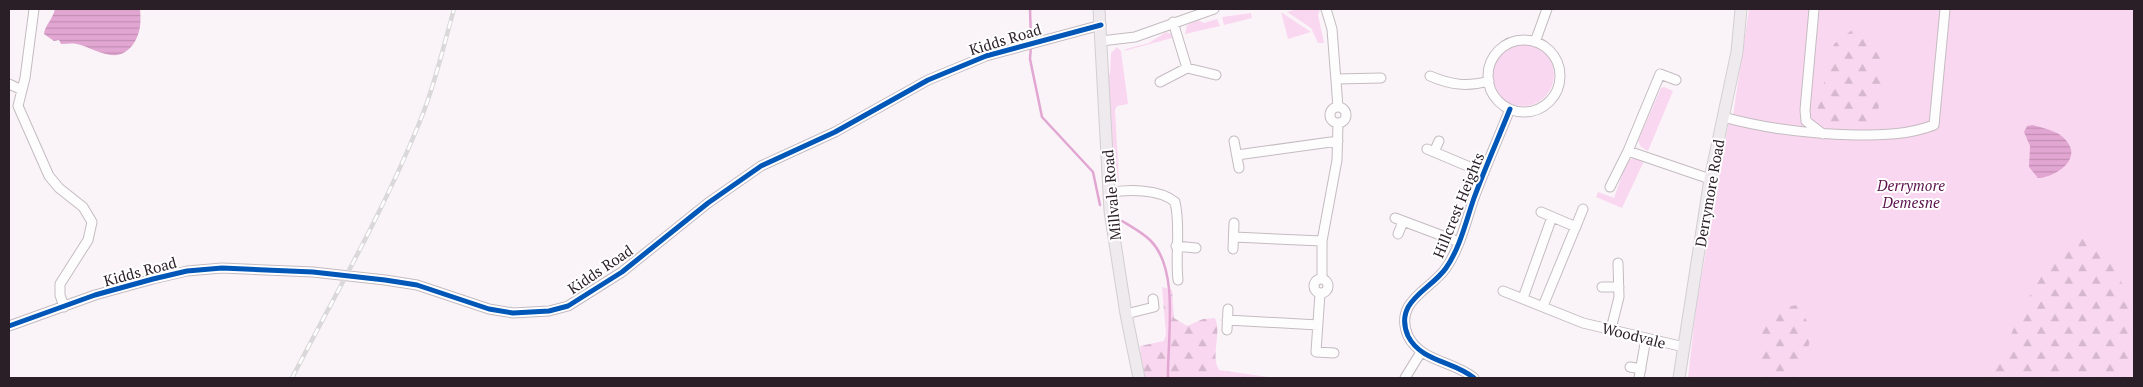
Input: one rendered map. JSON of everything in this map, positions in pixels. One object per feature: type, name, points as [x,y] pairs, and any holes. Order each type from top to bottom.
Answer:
[{"type":"main road","name":"Millvale Road","points":[[1099,9],[1109,193],[1126,314],[1139,378]]},
{"type":"main road","name":"Derrymore Road","points":[[1679,378],[1710,179],[1737,52],[1741,9]]},
{"type":"street","points":[[34,9],[22,90],[18,100],[20,113],[45,168],[59,188],[83,207],[92,222],[88,240],[60,284],[60,294],[64,307]]},
{"type":"street","points":[[1180,9],[1182,19]]},
{"type":"street","points":[[1101,41],[1135,37],[1214,9]]},
{"type":"street","points":[[1326,9],[1332,29],[1337,79],[1338,107],[1333,109],[1330,116],[1333,121],[1338,123],[1338,141],[1322,241],[1322,279],[1316,282],[1314,286],[1320,293],[1316,352],[1334,353]]},
{"type":"street","points":[[1535,42],[1548,9]]},
{"type":"street","points":[[1814,9],[1805,110],[1806,121],[1824,134]]},
{"type":"street","points":[[1723,118],[1763,128],[1824,134],[1890,135],[1918,131],[1934,125],[1945,9]]},
{"type":"street","points":[[1173,22],[1188,68]]},
{"type":"street","name":"Kidds Road","points":[[9,326],[95,295],[153,279],[186,272],[222,268],[297,271],[385,280],[417,285],[489,309],[513,313],[549,311],[575,302],[622,272],[708,203],[761,166],[835,132],[928,80],[982,58],[1100,25]]},
{"type":"street","points":[[1528,40],[1535,42],[1546,48],[1554,56],[1559,66],[1560,78],[1558,89],[1552,99],[1538,109],[1521,112],[1510,109],[1492,93],[1489,81],[1491,64],[1501,49],[1511,43],[1528,40]]},
{"type":"street","points":[[1160,82],[1188,68],[1216,75]]},
{"type":"street","points":[[1610,187],[1660,74],[1676,80]]},
{"type":"street","points":[[1430,76],[1457,85],[1473,86],[1489,81]]},
{"type":"street","points":[[1337,79],[1381,78]]},
{"type":"street","points":[[9,84],[22,90]]},
{"type":"street","name":"Hillcrest Heights","points":[[1421,352],[1408,335],[1406,314],[1416,294],[1436,280],[1446,268],[1459,242],[1510,109]]},
{"type":"street","points":[[1234,140],[1239,168]]},
{"type":"street","points":[[1237,155],[1338,141]]},
{"type":"street","name":"Hillcrest Heights","points":[[1439,141],[1431,151],[1484,173]]},
{"type":"street","points":[[1628,150],[1710,179]]},
{"type":"street","points":[[1109,193],[1154,193],[1171,198],[1175,202],[1177,212],[1178,280]]},
{"type":"street","points":[[1544,306],[1583,210]]},
{"type":"street","points":[[1541,212],[1576,227]]},
{"type":"street","points":[[1523,298],[1552,217]]},
{"type":"street","name":"Hillcrest Heights","points":[[1398,234],[1399,220],[1459,242]]},
{"type":"street","points":[[1233,249],[1234,223]]},
{"type":"street","points":[[1234,237],[1322,241]]},
{"type":"street","points":[[1176,246],[1196,248]]},
{"type":"street","points":[[1611,329],[1619,297],[1618,263]]},
{"type":"street","points":[[1602,287],[1618,288]]},
{"type":"street","name":"Woodvale","points":[[1503,291],[1583,323],[1684,347]]},
{"type":"street","points":[[1126,314],[1154,308],[1153,299]]},
{"type":"street","points":[[1227,330],[1228,309]]},
{"type":"street","points":[[1228,320],[1318,325]]},
{"type":"street","points":[[1639,378],[1646,338]]},
{"type":"street","points":[[1405,378],[1421,352],[1429,357],[1458,367],[1474,378]]},
{"type":"street","points":[[1630,367],[1641,368]]},
{"type":"green space","points":[[1297,9],[1320,9],[1318,15],[1324,43],[1318,43],[1311,28],[1287,12]]},
{"type":"green space","name":"Derrymore Demesne","points":[[1749,9],[2134,9],[2134,378],[1688,378],[1696,308],[1728,125],[1731,123],[1733,115]]},
{"type":"green space","points":[[1281,12],[1311,32],[1288,39]]},
{"type":"green space","points":[[1251,13],[1252,18],[1224,25],[1222,17]]},
{"type":"green space","points":[[1217,19],[1220,26],[1185,34],[1187,25],[1198,20],[1204,23]]},
{"type":"green space","points":[[1861,23],[1883,64],[1877,123],[1830,125],[1816,115],[1834,44]]},
{"type":"green space","points":[[1166,32],[1171,34],[1172,38],[1124,51],[1149,43]]},
{"type":"green space","points":[[1523,44],[1540,49],[1545,53],[1549,58],[1554,75],[1549,92],[1545,97],[1540,101],[1523,106],[1506,101],[1501,97],[1497,92],[1492,75],[1497,58],[1501,53],[1506,49]]},
{"type":"green space","points":[[1117,47],[1121,51],[1128,104],[1117,106],[1115,110],[1119,182],[1116,181],[1114,162],[1111,161],[1108,74],[1110,74],[1111,53]]},
{"type":"green space","points":[[1664,87],[1673,91],[1648,151],[1641,147],[1638,141],[1661,88]]},
{"type":"green space","points":[[1636,157],[1644,161],[1622,208],[1596,197],[1598,192],[1614,198],[1627,161]]},
{"type":"green space","points":[[2077,234],[2100,238],[2117,266],[2126,299],[2134,318],[2134,378],[1984,378],[2006,346],[2023,307],[2057,251]]},
{"type":"green space","points":[[1162,287],[1172,290],[1174,318],[1187,326],[1203,319],[1215,318],[1217,324],[1216,358],[1219,370],[1276,378],[1143,378],[1140,346],[1164,341],[1166,334]]},
{"type":"green space","points":[[1798,305],[1807,322],[1810,334],[1803,378],[1760,378],[1756,341],[1777,308]]},
{"type":"shaded area","points":[[55,9],[140,9],[139,31],[134,43],[121,54],[107,54],[77,44],[61,44],[59,40],[54,41],[44,34]]},
{"type":"shaded area","points":[[2033,125],[2061,136],[2068,143],[2071,150],[2071,156],[2064,167],[2051,175],[2038,178],[2029,167],[2030,146],[2024,132],[2027,126]]},
{"type":"waterway","points":[[1030,9],[1031,40]]},
{"type":"waterway","points":[[1031,46],[1030,59],[1042,117],[1093,172],[1100,205]]},
{"type":"waterway","points":[[1122,221],[1151,241],[1160,254],[1166,270],[1170,306],[1168,378]]},
{"type":"railway","points":[[292,378],[390,190],[429,97],[454,9]]},
{"type":"cycle path","points":[[9,326],[95,295],[153,279],[187,271],[222,268],[313,272],[385,280],[417,285],[489,309],[513,313],[549,311],[568,306],[622,272],[708,203],[761,166],[835,132],[928,80],[986,56],[1101,25]]},
{"type":"cycle path","points":[[1474,378],[1466,372],[1429,356],[1414,345],[1408,336],[1405,324],[1406,314],[1409,305],[1439,276],[1451,260],[1510,109]]}]
